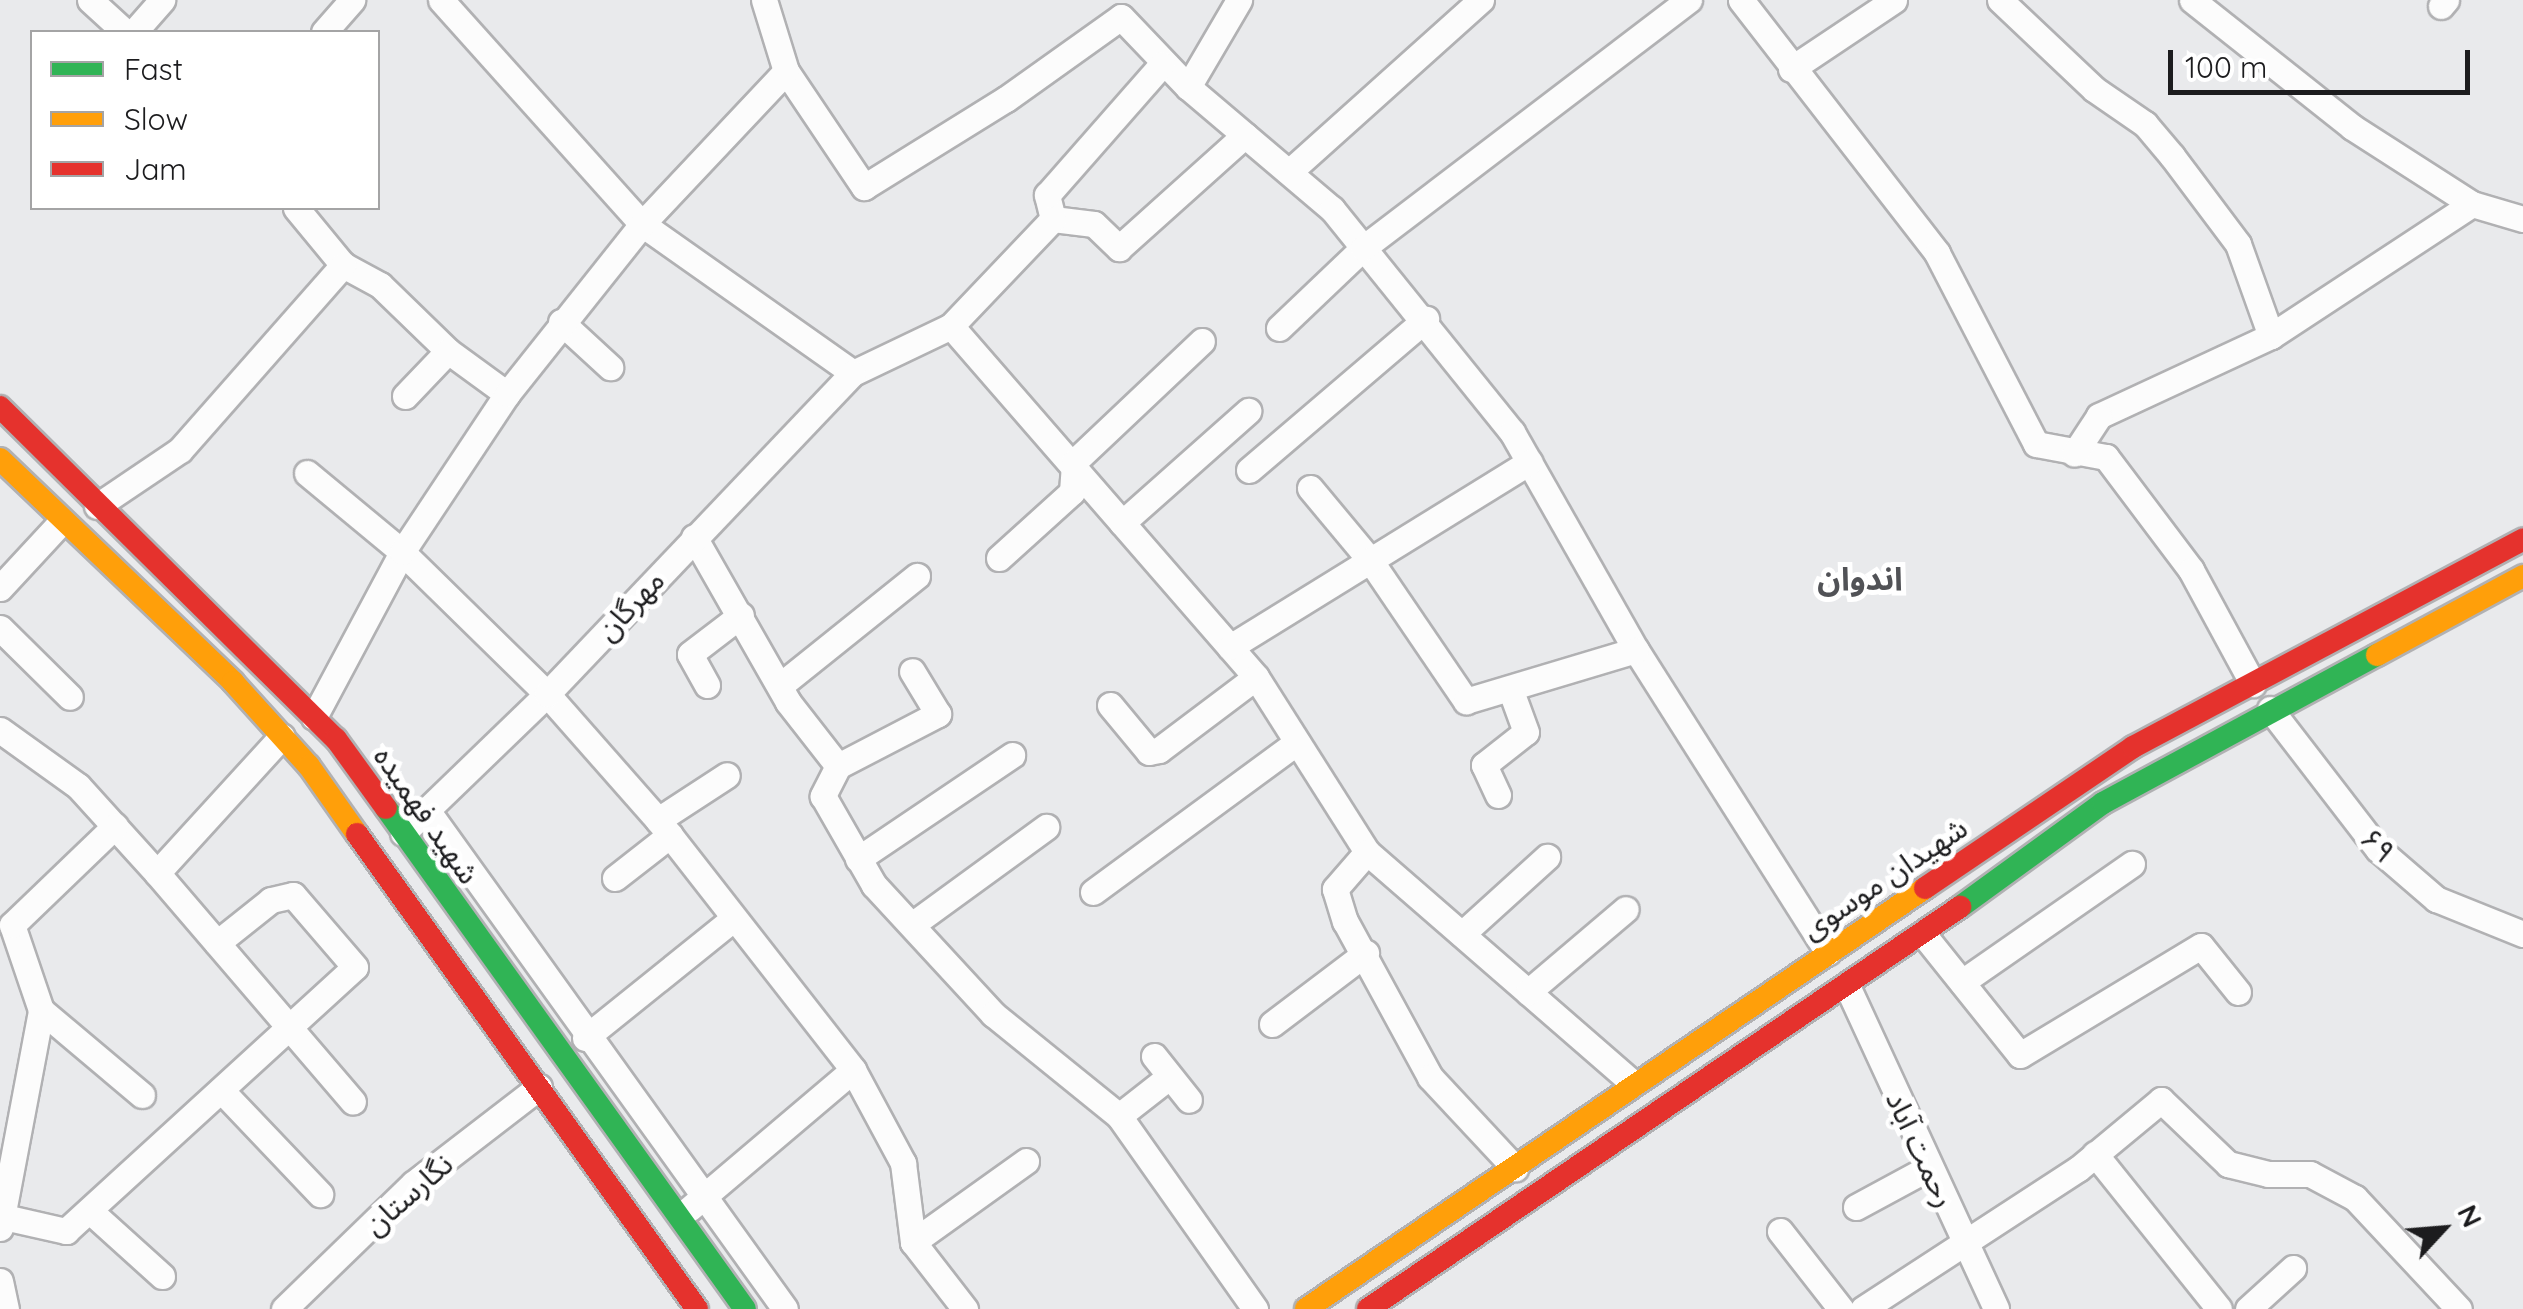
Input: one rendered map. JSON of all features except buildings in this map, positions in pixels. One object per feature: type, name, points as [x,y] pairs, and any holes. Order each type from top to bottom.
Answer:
[{"type":"street","points":[[90,0],[123,30]]},
{"type":"street","points":[[136,30],[162,0]]},
{"type":"street","points":[[326,30],[352,0]]},
{"type":"street","points":[[442,0],[642,224],[853,373],[952,326],[1053,219]]},
{"type":"street","points":[[764,0],[786,71],[864,187],[1006,99],[1113,8],[1162,64],[1332,209],[1426,319],[1530,462],[1636,650],[1828,952]]},
{"type":"street","points":[[1188,87],[1239,0]]},
{"type":"street","points":[[1288,172],[1482,0]]},
{"type":"street","points":[[1279,328],[1363,248],[1689,0]]},
{"type":"street","points":[[1741,0],[1937,253],[2036,444],[2106,457],[2191,570],[2253,684]]},
{"type":"street","points":[[1791,69],[1894,0]]},
{"type":"street","points":[[2000,0],[2094,89],[2145,124],[2172,156],[2238,244],[2271,336]]},
{"type":"street","points":[[2192,0],[2352,127],[2472,204],[2523,219]]},
{"type":"street","points":[[1053,219],[1046,195],[1162,64]]},
{"type":"street","points":[[314,717],[402,552],[507,394],[560,322],[642,224],[786,71]]},
{"type":"street","points":[[1053,219],[1094,224],[1118,248],[1245,136]]},
{"type":"street","points":[[2074,454],[2100,416],[2271,336],[2472,204]]},
{"type":"street","points":[[298,210],[343,264],[380,285],[448,350],[507,394]]},
{"type":"street","points":[[98,506],[196,436],[343,264]]},
{"type":"street","points":[[1249,470],[1426,319]]},
{"type":"street","points":[[560,322],[610,367]]},
{"type":"street","points":[[952,326],[1074,462],[1256,678],[1367,852],[1633,1083]]},
{"type":"street","points":[[1000,558],[1072,492],[1074,462],[1202,341]]},
{"type":"street","points":[[405,396],[448,350]]},
{"type":"street","name":"مهرگان","points":[[404,833],[547,694],[853,373]]},
{"type":"street","name":"شهید فهمیده","points":[[0,407],[314,717],[404,833],[745,1309]]},
{"type":"street","points":[[1122,523],[1248,411]]},
{"type":"street","points":[[0,459],[282,736],[465,982],[697,1309]]},
{"type":"street","points":[[1230,647],[1530,462]]},
{"type":"street","points":[[307,473],[402,552],[547,694],[664,828],[854,1070],[903,1163],[913,1242],[965,1309]]},
{"type":"street","points":[[1310,488],[1370,560],[1466,702],[1636,650]]},
{"type":"street","points":[[0,588],[62,521]]},
{"type":"street","points":[[694,536],[782,684],[788,702],[838,766]]},
{"type":"street","name":"شهیدان موسوی","points":[[1306,1309],[1633,1083],[2133,747],[2523,540]]},
{"type":"street","points":[[782,684],[917,576]]},
{"type":"street","points":[[1368,1309],[1848,988],[2102,803],[2270,709],[2523,576]]},
{"type":"street","points":[[2408,602],[2424,629]]},
{"type":"street","points":[[707,685],[690,654],[741,615]]},
{"type":"street","points":[[0,628],[70,697]]},
{"type":"street","points":[[912,672],[938,714],[838,766],[823,796],[858,859],[993,1014],[1119,1116],[1256,1309]]},
{"type":"street","points":[[1110,705],[1149,752],[1159,750],[1256,678]]},
{"type":"street","points":[[1498,794],[1484,764],[1526,732],[1511,690]]},
{"type":"street","name":"۶۹","points":[[2270,709],[2378,850],[2436,899],[2523,934]]},
{"type":"street","points":[[0,730],[78,786],[354,1102]]},
{"type":"street","points":[[157,873],[282,736]]},
{"type":"street","points":[[1093,892],[1297,742]]},
{"type":"street","points":[[858,859],[1012,755]]},
{"type":"street","points":[[615,878],[664,828],[727,776]]},
{"type":"street","points":[[427,810],[586,1038],[785,1309]]},
{"type":"street","points":[[114,826],[8,917],[41,1010],[142,1095]]},
{"type":"street","points":[[913,924],[1046,826]]},
{"type":"street","points":[[1367,852],[1335,888],[1344,921],[1366,954],[1430,1076],[1514,1168]]},
{"type":"street","points":[[1462,934],[1547,857]]},
{"type":"street","points":[[1962,982],[2132,864]]},
{"type":"street","points":[[41,1010],[2,1217],[61,1232],[90,1211],[354,967],[293,895],[282,895],[218,942]]},
{"type":"street","points":[[1528,992],[1626,909]]},
{"type":"street","points":[[586,1038],[734,918]]},
{"type":"street","points":[[1924,934],[2020,1055],[2201,946],[2238,992]]},
{"type":"street","points":[[1272,1024],[1366,954]]},
{"type":"street","points":[[465,982],[484,978],[494,960]]},
{"type":"street","name":"رحمت آباد","points":[[1848,988],[1996,1309]]},
{"type":"street","points":[[497,1028],[504,1007],[526,1005]]},
{"type":"street","points":[[1119,1116],[1161,1067],[1189,1100]]},
{"type":"street","points":[[679,1217],[854,1070]]},
{"type":"street","name":"نگارستان","points":[[284,1309],[413,1184],[539,1086]]},
{"type":"street","points":[[221,1090],[320,1194]]},
{"type":"street","points":[[1863,1309],[1966,1246],[2095,1154],[2161,1100],[2228,1164],[2268,1174],[2310,1174],[2355,1198],[2460,1309]]},
{"type":"street","points":[[2095,1154],[2219,1309]]},
{"type":"street","points":[[913,1242],[1026,1161]]},
{"type":"street","points":[[1856,1207],[1928,1168]]},
{"type":"street","points":[[90,1211],[162,1276]]},
{"type":"street","points":[[1780,1231],[1840,1309]]},
{"type":"street","points":[[2248,1309],[2293,1268]]},
{"type":"street","points":[[0,1281],[6,1309]]},
{"type":"traffic: fast","points":[[1960,907],[2103,803],[2377,655]]},
{"type":"traffic: fast","points":[[386,808],[745,1309]]},
{"type":"traffic: slow","points":[[0,459],[233,682],[309,766],[357,834]]},
{"type":"traffic: slow","points":[[2377,655],[2523,576]]},
{"type":"traffic: slow","points":[[1306,1309],[1925,888]]},
{"type":"traffic: jam","points":[[0,407],[336,739],[386,808]]},
{"type":"traffic: jam","points":[[1925,888],[2133,747],[2523,540]]},
{"type":"traffic: jam","points":[[357,834],[697,1309]]},
{"type":"traffic: jam","points":[[1368,1309],[1960,907]]},
{"type":"district","name":"اندوان","points":[[1860,578]]}]
